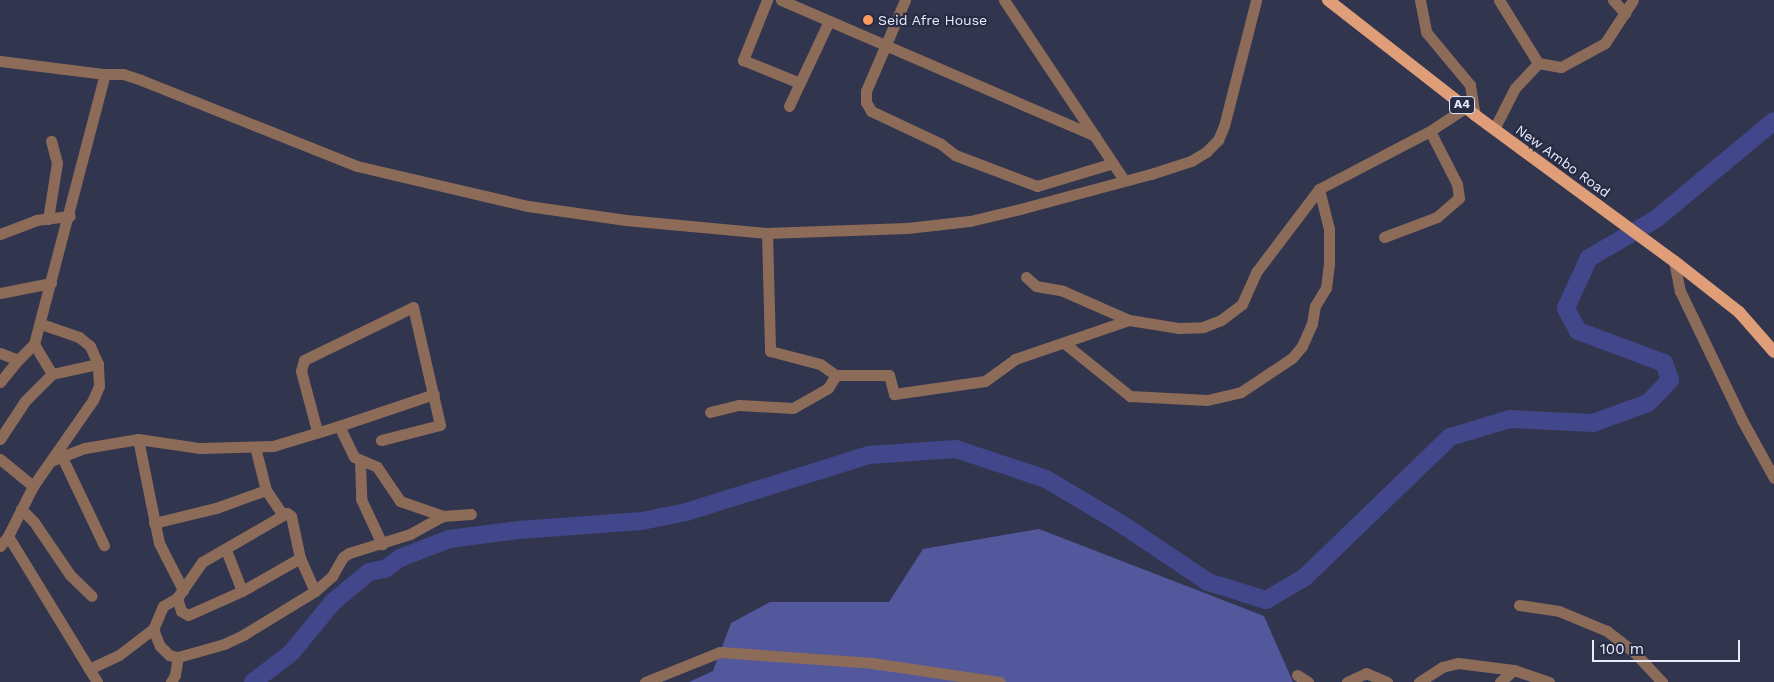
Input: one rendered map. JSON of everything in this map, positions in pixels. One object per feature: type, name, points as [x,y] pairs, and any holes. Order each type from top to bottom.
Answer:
[{"type":"main road","name":"New Ambo Road","points":[[1328,0],[1470,112],[1660,250],[1739,312],[1774,352]]},
{"type":"street","points":[[767,0],[744,60],[800,83]]},
{"type":"street","points":[[781,0],[1095,136]]},
{"type":"street","points":[[905,0],[887,46],[866,91],[866,102],[876,114],[941,144],[955,155],[1037,186],[1113,163]]},
{"type":"street","points":[[1004,0],[1124,180]]},
{"type":"street","points":[[0,62],[105,74],[123,74],[357,166],[528,206],[626,220],[767,233],[907,228],[970,221],[1191,161],[1218,140],[1235,91],[1256,0]]},
{"type":"street","points":[[1026,277],[1036,286],[1063,291],[1129,320],[1179,328],[1203,327],[1235,313],[1248,296],[1257,271],[1319,189],[1356,167],[1470,112],[1470,85],[1426,32],[1420,0]]},
{"type":"street","points":[[1499,0],[1538,63],[1561,67],[1605,43],[1633,0]]},
{"type":"street","points":[[1614,0],[1625,14]]},
{"type":"street","points":[[789,106],[830,22]]},
{"type":"street","points":[[1494,129],[1515,88],[1538,63]]},
{"type":"street","points":[[0,382],[34,344],[41,324],[105,74]]},
{"type":"street","points":[[1384,237],[1437,216],[1459,198],[1457,184],[1430,131]]},
{"type":"street","points":[[48,219],[56,163],[51,141]]},
{"type":"street","points":[[1064,343],[1130,396],[1207,400],[1241,392],[1292,358],[1302,346],[1312,324],[1315,306],[1326,288],[1329,264],[1329,229],[1319,189]]},
{"type":"street","points":[[0,234],[48,219],[70,216]]},
{"type":"street","points":[[767,233],[770,351],[820,364],[836,375],[889,375],[893,380],[893,393],[985,381],[1015,359],[1129,320]]},
{"type":"street","points":[[1674,261],[1680,291],[1742,420],[1774,478]]},
{"type":"street","points":[[0,293],[51,284]]},
{"type":"street","points":[[317,431],[301,371],[304,360],[384,323],[409,308],[416,312],[441,422],[438,427],[381,440]]},
{"type":"street","points":[[0,546],[8,536],[33,486],[57,458],[93,400],[99,386],[98,364],[90,346],[79,337],[41,324]]},
{"type":"street","points":[[34,344],[52,374]]},
{"type":"street","points":[[0,353],[18,360]]},
{"type":"street","points":[[0,439],[24,401],[52,374],[98,364]]},
{"type":"street","points":[[710,412],[739,405],[792,408],[828,388],[836,375]]},
{"type":"street","points":[[57,458],[138,439],[200,448],[273,446],[434,394]]},
{"type":"street","points":[[339,426],[348,449],[360,461],[377,467],[400,501],[443,516],[471,514]]},
{"type":"street","points":[[138,439],[154,523],[159,543],[180,594],[181,611],[188,615],[242,591],[300,558]]},
{"type":"street","points":[[255,447],[266,490],[283,515]]},
{"type":"street","points":[[57,458],[104,545]]},
{"type":"street","points":[[0,459],[33,486]]},
{"type":"street","points":[[360,461],[361,499],[382,544]]},
{"type":"street","points":[[154,523],[216,508],[266,490]]},
{"type":"street","points":[[21,509],[34,522],[70,575],[92,596]]},
{"type":"street","points":[[89,670],[119,655],[153,628],[163,606],[180,594],[202,562],[226,550],[283,515],[291,516],[300,558],[315,592]]},
{"type":"street","points":[[153,628],[160,646],[170,655],[178,657],[217,647],[243,635],[315,592],[332,576],[343,557],[382,544],[439,521],[443,516]]},
{"type":"street","points":[[8,536],[98,682]]},
{"type":"street","points":[[226,550],[242,591]]},
{"type":"street","points":[[1519,605],[1559,612],[1607,631],[1635,653],[1662,682]]},
{"type":"street","points":[[645,682],[720,652],[872,663],[1000,682]]},
{"type":"street","points":[[171,682],[175,676],[178,657]]},
{"type":"street","points":[[1419,682],[1442,667],[1458,663],[1514,670],[1549,682]]},
{"type":"street","points":[[1500,682],[1514,670]]},
{"type":"street","points":[[1347,682],[1366,673],[1387,682]]},
{"type":"street","points":[[1297,675],[1308,682]]},
{"type":"shaded area","points":[[1039,529],[1264,616],[1293,682],[689,682],[713,671],[731,623],[770,602],[889,602],[923,549]]},
{"type":"waterway","points":[[253,682],[291,653],[333,602],[369,572],[385,569],[400,558],[449,539],[519,530],[642,521],[686,512],[869,455],[956,449],[1046,479],[1120,523],[1208,582],[1266,600],[1305,577],[1450,437],[1510,419],[1593,423],[1648,403],[1670,380],[1664,363],[1578,331],[1566,308],[1589,258],[1656,219],[1774,121]]},
{"type":"place","name":"Seid Afre House","points":[[868,20]]}]
